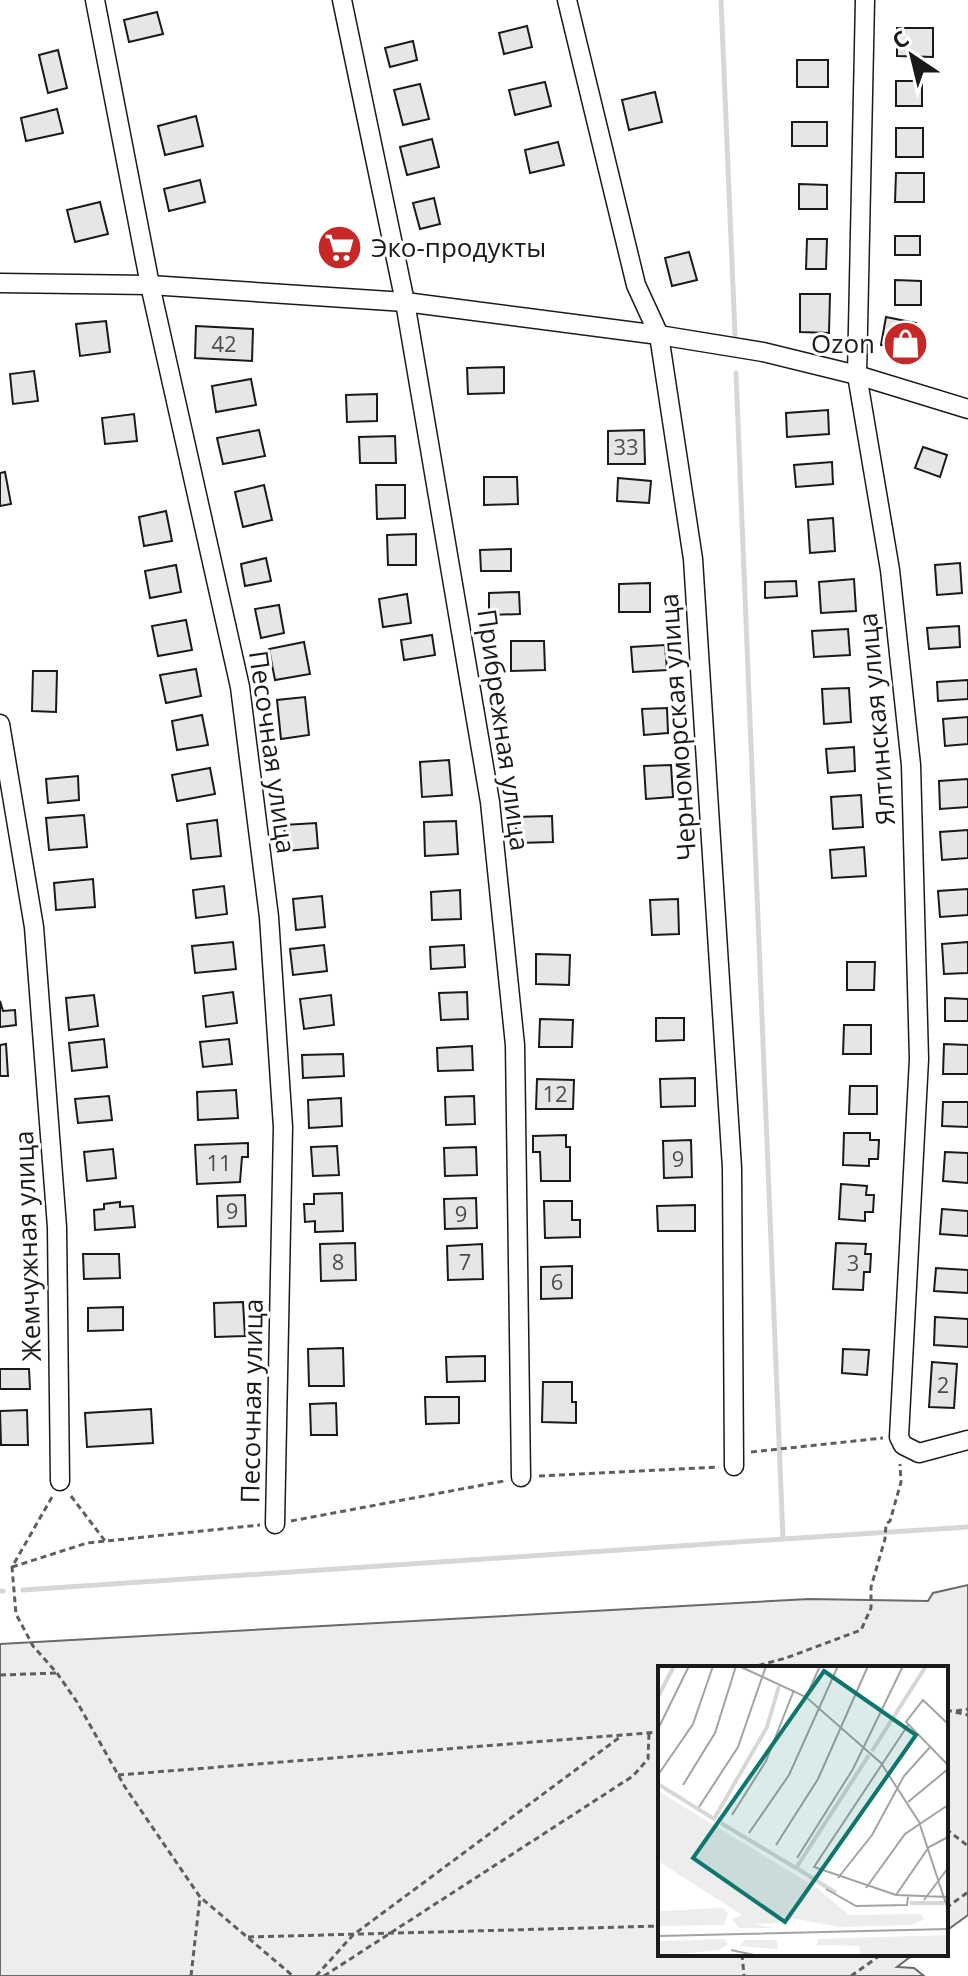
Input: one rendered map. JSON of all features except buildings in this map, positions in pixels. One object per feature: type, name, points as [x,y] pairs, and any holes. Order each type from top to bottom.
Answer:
[{"type":"street","name":"Песочная улица","points":[[95,0],[150,285],[240,687],[269,917],[283,1127],[275,1524]]},
{"type":"street","name":"Прибрежная улица","points":[[342,0],[405,302],[490,802],[513,1030],[521,1477]]},
{"type":"street","name":"Черноморская улица","points":[[567,0],[636,285],[659,335],[693,559],[732,1168],[734,1460]]},
{"type":"street","name":"Ялтинская улица","points":[[865,0],[857,375],[890,570],[911,765],[919,1059],[899,1437]]},
{"type":"street","points":[[0,283],[150,285],[405,302],[659,335],[763,352],[857,375],[968,409]]},
{"type":"street","name":"Жемчужная улица","points":[[0,724],[34,927],[57,1227],[60,1481]]},
{"type":"street","points":[[899,1437],[903,1445],[919,1453],[968,1440]]},
{"type":"path","points":[[12,1567],[87,1543],[275,1524],[521,1477],[734,1460],[899,1437],[901,1482],[890,1521],[886,1524],[885,1539],[871,1587],[871,1608],[861,1630],[759,1666]]},
{"type":"path","points":[[105,1541],[60,1481],[12,1567],[16,1614],[33,1646],[77,1702],[118,1775],[200,1897],[293,1976]]},
{"type":"path","points":[[0,1675],[57,1673]]},
{"type":"path","points":[[948,1711],[968,1709]]},
{"type":"path","points":[[948,1711],[968,1715]]},
{"type":"path","points":[[118,1775],[658,1732]]},
{"type":"path","points":[[324,1976],[633,1776],[648,1759],[649,1733]]},
{"type":"path","points":[[316,1976],[353,1935],[622,1735]]},
{"type":"path","points":[[948,1831],[968,1846]]},
{"type":"path","points":[[948,1907],[968,1892]]},
{"type":"path","points":[[191,1976],[200,1897]]},
{"type":"path","points":[[248,1937],[658,1926]]},
{"type":"path","points":[[742,1956],[744,1976]]},
{"type":"path","points":[[851,1976],[879,1956]]},
{"type":"shaded area","points":[[968,1585],[968,1915],[948,1930],[948,1666],[658,1666],[658,1956],[911,1956],[897,1967],[914,1968],[924,1976],[0,1976],[0,1644],[809,1599],[928,1601],[933,1593]]},
{"type":"waterway","points":[[721,0],[735,335]]},
{"type":"waterway","points":[[23,1590],[783,1539],[736,373]]},
{"type":"waterway","points":[[783,1539],[968,1527]]},
{"type":"place","name":"Эко-продукты","points":[[340,248]]},
{"type":"place","name":"Ozon","points":[[906,344]]}]
